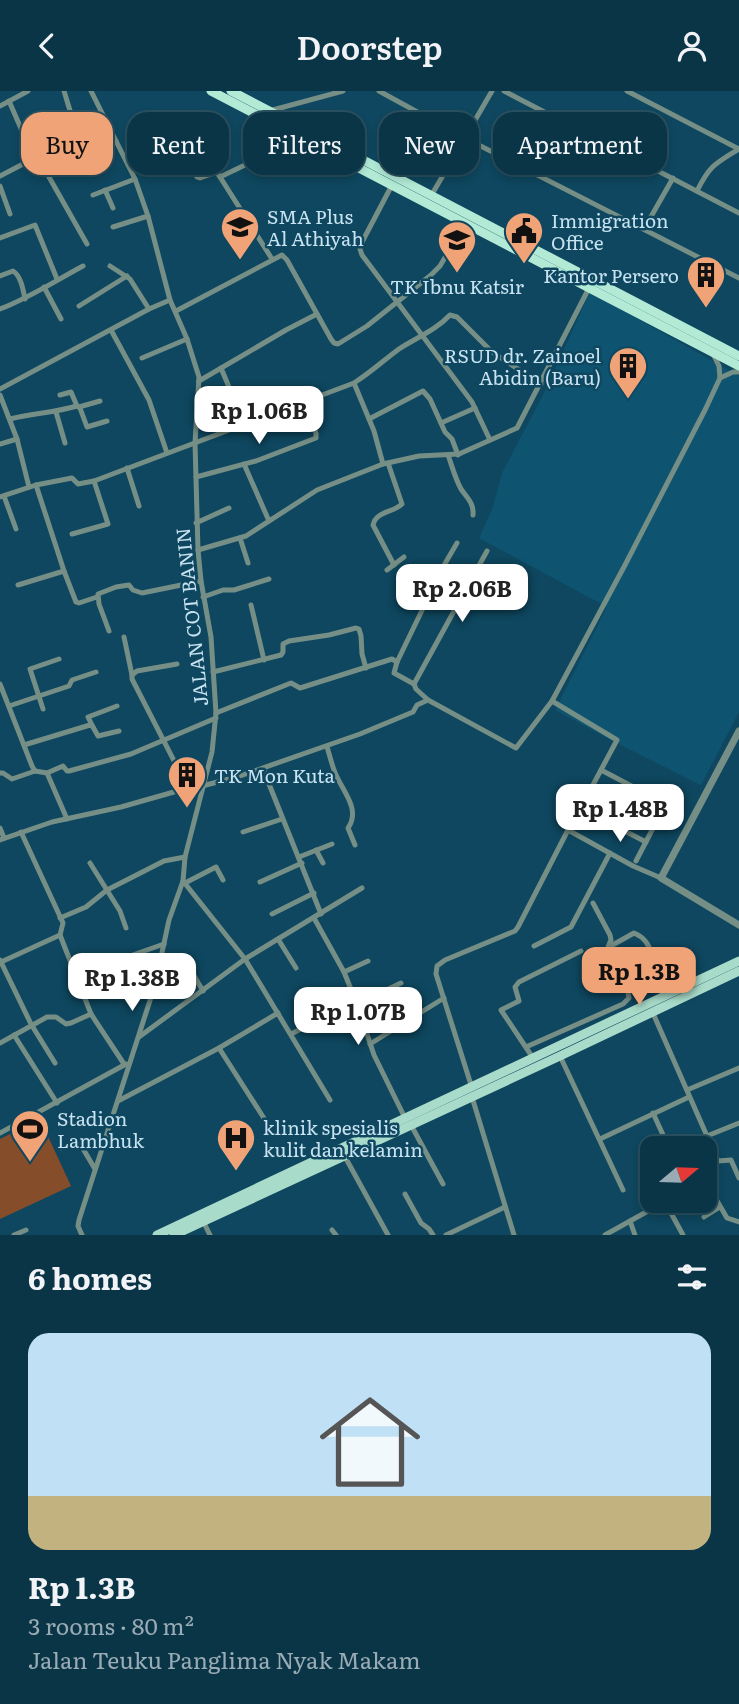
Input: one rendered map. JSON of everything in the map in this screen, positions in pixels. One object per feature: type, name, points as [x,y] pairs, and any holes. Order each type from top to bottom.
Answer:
[{"type":"highway","points":[[211,91],[251,112]]},
{"type":"highway","points":[[230,91],[432,196],[681,331],[739,369]]},
{"type":"highway","points":[[365,171],[589,288],[739,356]]},
{"type":"main road","points":[[472,1093],[533,1058],[553,1056],[739,961]]},
{"type":"main road","points":[[174,1235],[202,1218],[739,971]]},
{"type":"main road","points":[[158,1235],[344,1155],[408,1122]]},
{"type":"street","points":[[0,106],[28,91]]},
{"type":"street","points":[[64,91],[71,112]]},
{"type":"street","name":"JALAN COT BANIN","points":[[82,1235],[78,1224],[127,1065],[139,1037],[158,972],[169,920],[184,882],[185,857],[212,752],[216,716],[211,637],[198,550],[195,443],[199,381],[187,339],[170,300],[148,216],[135,179],[91,91]]},
{"type":"street","points":[[270,111],[343,91]]},
{"type":"street","points":[[379,91],[418,112]]},
{"type":"street","points":[[479,114],[492,91]]},
{"type":"street","points":[[504,91],[739,213]]},
{"type":"street","points":[[627,91],[739,149],[711,167],[697,191]]},
{"type":"street","points":[[9,101],[21,128]]},
{"type":"street","points":[[479,145],[739,278]]},
{"type":"street","points":[[0,176],[21,165]]},
{"type":"street","points":[[48,175],[87,244]]},
{"type":"street","points":[[197,175],[200,178],[214,175]]},
{"type":"street","points":[[219,175],[272,259]]},
{"type":"street","points":[[432,196],[444,175]]},
{"type":"street","points":[[644,229],[673,178]]},
{"type":"street","points":[[93,195],[135,179]]},
{"type":"street","points":[[393,185],[360,249],[365,261],[423,335],[475,408],[490,440]]},
{"type":"street","points":[[0,186],[10,214]]},
{"type":"street","points":[[105,190],[113,208]]},
{"type":"street","points":[[113,227],[148,216]]},
{"type":"street","points":[[176,311],[281,254],[331,339],[338,344],[360,331],[431,275],[440,266],[465,223]]},
{"type":"street","points":[[0,239],[34,225],[37,227],[57,279]]},
{"type":"street","points":[[0,309],[25,299],[83,266]]},
{"type":"street","points":[[110,266],[127,276],[149,309]]},
{"type":"street","points":[[0,276],[15,271],[25,299]]},
{"type":"street","points":[[79,306],[127,276]]},
{"type":"street","points":[[44,288],[61,319]]},
{"type":"street","points":[[198,550],[240,538],[310,494],[386,463],[419,456],[458,455],[513,430],[520,425],[589,288]]},
{"type":"street","points":[[0,389],[170,300]]},
{"type":"street","points":[[199,381],[317,314]]},
{"type":"street","points":[[16,529],[2,497],[32,486],[72,478],[78,484],[94,481],[354,383],[450,315],[457,317],[492,352],[541,384]]},
{"type":"street","points":[[111,330],[149,400],[167,453]]},
{"type":"street","points":[[142,358],[187,339]]},
{"type":"street","points":[[457,543],[443,567],[394,673],[414,684],[428,700],[516,748],[552,701],[705,410],[720,378],[719,366],[713,353]]},
{"type":"street","points":[[220,368],[234,399]]},
{"type":"street","points":[[720,378],[739,369]]},
{"type":"street","points":[[354,383],[402,504],[377,517],[373,522],[394,565]]},
{"type":"street","points":[[369,419],[422,391],[430,399],[458,455]]},
{"type":"street","points":[[60,395],[73,393],[87,427],[107,421]]},
{"type":"street","points":[[0,395],[76,602],[129,585],[133,590],[142,593],[201,581]]},
{"type":"street","points":[[10,419],[56,412],[100,401]]},
{"type":"street","points":[[196,477],[244,464],[316,438],[304,402]]},
{"type":"street","points":[[441,423],[475,408]]},
{"type":"street","points":[[56,412],[65,443]]},
{"type":"street","points":[[0,444],[17,439]]},
{"type":"street","points":[[448,455],[461,489],[471,503],[473,515]]},
{"type":"street","points":[[244,464],[269,521]]},
{"type":"street","points":[[127,468],[139,506]]},
{"type":"street","points":[[72,534],[108,524],[94,481]]},
{"type":"street","points":[[197,523],[229,508]]},
{"type":"street","points":[[240,538],[248,563]]},
{"type":"street","points":[[414,684],[487,551]]},
{"type":"street","points":[[387,570],[404,557]]},
{"type":"street","points":[[18,585],[64,571]]},
{"type":"street","points":[[203,597],[270,579]]},
{"type":"street","points":[[97,597],[109,631]]},
{"type":"street","points":[[251,605],[264,660]]},
{"type":"street","points":[[213,672],[282,655],[285,642],[356,628],[361,633],[366,668]]},
{"type":"street","points":[[124,637],[132,679],[188,788]]},
{"type":"street","points":[[44,709],[30,669],[59,659]]},
{"type":"street","points":[[0,773],[3,772],[12,779],[35,771],[47,773],[60,766],[69,771],[131,754],[291,683],[303,688],[392,659],[397,662]]},
{"type":"street","points":[[132,675],[137,671],[177,664]]},
{"type":"street","points":[[9,706],[69,686],[72,680],[96,672]]},
{"type":"street","points":[[0,684],[35,771]]},
{"type":"street","points":[[0,828],[2,839],[67,819],[263,769],[327,747],[413,712],[417,705],[428,700]]},
{"type":"street","points":[[552,701],[617,740],[570,825]]},
{"type":"street","points":[[117,706],[88,717],[98,736],[119,731]]},
{"type":"street","points":[[24,745],[90,725],[93,727]]},
{"type":"street","points":[[661,879],[739,731]]},
{"type":"street","points":[[327,747],[336,775],[352,805],[352,823],[348,828],[355,845]]},
{"type":"street","points":[[263,769],[321,914]]},
{"type":"street","points":[[601,770],[663,803],[665,808],[636,861]]},
{"type":"street","points":[[47,773],[67,819]]},
{"type":"street","points":[[580,807],[646,842]]},
{"type":"street","points":[[243,832],[282,819]]},
{"type":"street","points":[[514,1235],[436,974],[437,966],[445,960],[515,931],[568,830],[661,879],[739,925]]},
{"type":"street","points":[[21,832],[63,928],[60,935],[1,961],[55,1063]]},
{"type":"street","points":[[260,882],[331,844]]},
{"type":"street","points":[[316,850],[323,863]]},
{"type":"street","points":[[534,946],[571,927],[610,853]]},
{"type":"street","points":[[60,918],[86,907],[107,890],[164,861],[185,857]]},
{"type":"street","points":[[90,863],[120,911],[126,928]]},
{"type":"street","points":[[223,880],[216,867],[184,882],[246,960],[330,1100]]},
{"type":"street","points":[[139,1037],[246,960],[362,888]]},
{"type":"street","points":[[272,914],[313,893]]},
{"type":"street","points":[[526,1047],[628,1000],[628,992],[608,947],[611,937],[593,903]]},
{"type":"street","points":[[314,918],[344,972],[379,1065],[443,1184]]},
{"type":"street","points":[[608,947],[634,933],[643,938],[651,952],[650,960],[620,975]]},
{"type":"street","points":[[0,1133],[127,1065],[91,1014],[60,935]]},
{"type":"street","points":[[278,939],[296,968]]},
{"type":"street","points":[[136,980],[130,956],[164,944]]},
{"type":"street","points":[[533,1058],[501,1010],[518,1002],[515,987],[519,982],[581,951]]},
{"type":"street","points":[[344,972],[368,961]]},
{"type":"street","points":[[158,972],[180,966],[189,967],[203,991]]},
{"type":"street","points":[[291,1034],[401,983]]},
{"type":"street","points":[[370,1044],[444,998]]},
{"type":"street","points":[[652,1011],[708,1136],[739,1123]]},
{"type":"street","points":[[118,1101],[219,1048],[278,1013]]},
{"type":"street","points":[[0,1043],[47,1017],[56,1017],[66,1024],[91,1014]]},
{"type":"street","points":[[14,1035],[57,1103]]},
{"type":"street","points":[[219,1048],[267,1123]]},
{"type":"street","points":[[553,1056],[600,1139],[624,1190]]},
{"type":"street","points":[[687,1090],[739,1068]]},
{"type":"street","points":[[600,1139],[690,1097]]},
{"type":"street","points":[[653,1114],[663,1136]]},
{"type":"street","points":[[61,1148],[79,1142],[96,1169]]},
{"type":"street","points":[[344,1155],[388,1235]]},
{"type":"street","points":[[718,1161],[736,1162],[739,1178]]},
{"type":"street","points":[[405,1194],[421,1223],[433,1235]]},
{"type":"street","points":[[718,1204],[729,1220],[739,1222]]},
{"type":"street","points":[[446,1235],[505,1207]]},
{"type":"street","points":[[704,1217],[720,1207]]},
{"type":"street","points":[[605,1235],[644,1213]]},
{"type":"street","points":[[672,1213],[683,1235]]},
{"type":"street","points":[[202,1218],[210,1235]]},
{"type":"street","points":[[630,1221],[635,1235]]},
{"type":"street","points":[[14,1235],[26,1230]]},
{"type":"shaded area","points":[[590,292],[739,376],[739,712],[701,785],[555,710],[607,607],[479,538],[493,507],[502,473],[545,391]]},
{"type":"shaded area","name":"Stadion Lambhuk","points":[[40,1119],[71,1186],[0,1219],[0,1139]]},
{"type":"place","name":"SMA Plus Al Athiyah","points":[[240,261]]},
{"type":"place","name":"Immigration Office","points":[[524,265]]},
{"type":"place","name":"TK Ibnu Katsir","points":[[457,274]]},
{"type":"place","name":"Kantor Persero","points":[[706,309]]},
{"type":"place","name":"RSUD dr. Zainoel Abidin (Baru)","points":[[628,400]]},
{"type":"place","name":"TK Mon Kuta","points":[[187,809]]},
{"type":"place","name":"Stadion Lambhuk","points":[[30,1163]]},
{"type":"place","name":"klinik spesialis kulit dan kelamin","points":[[236,1172]]}]
